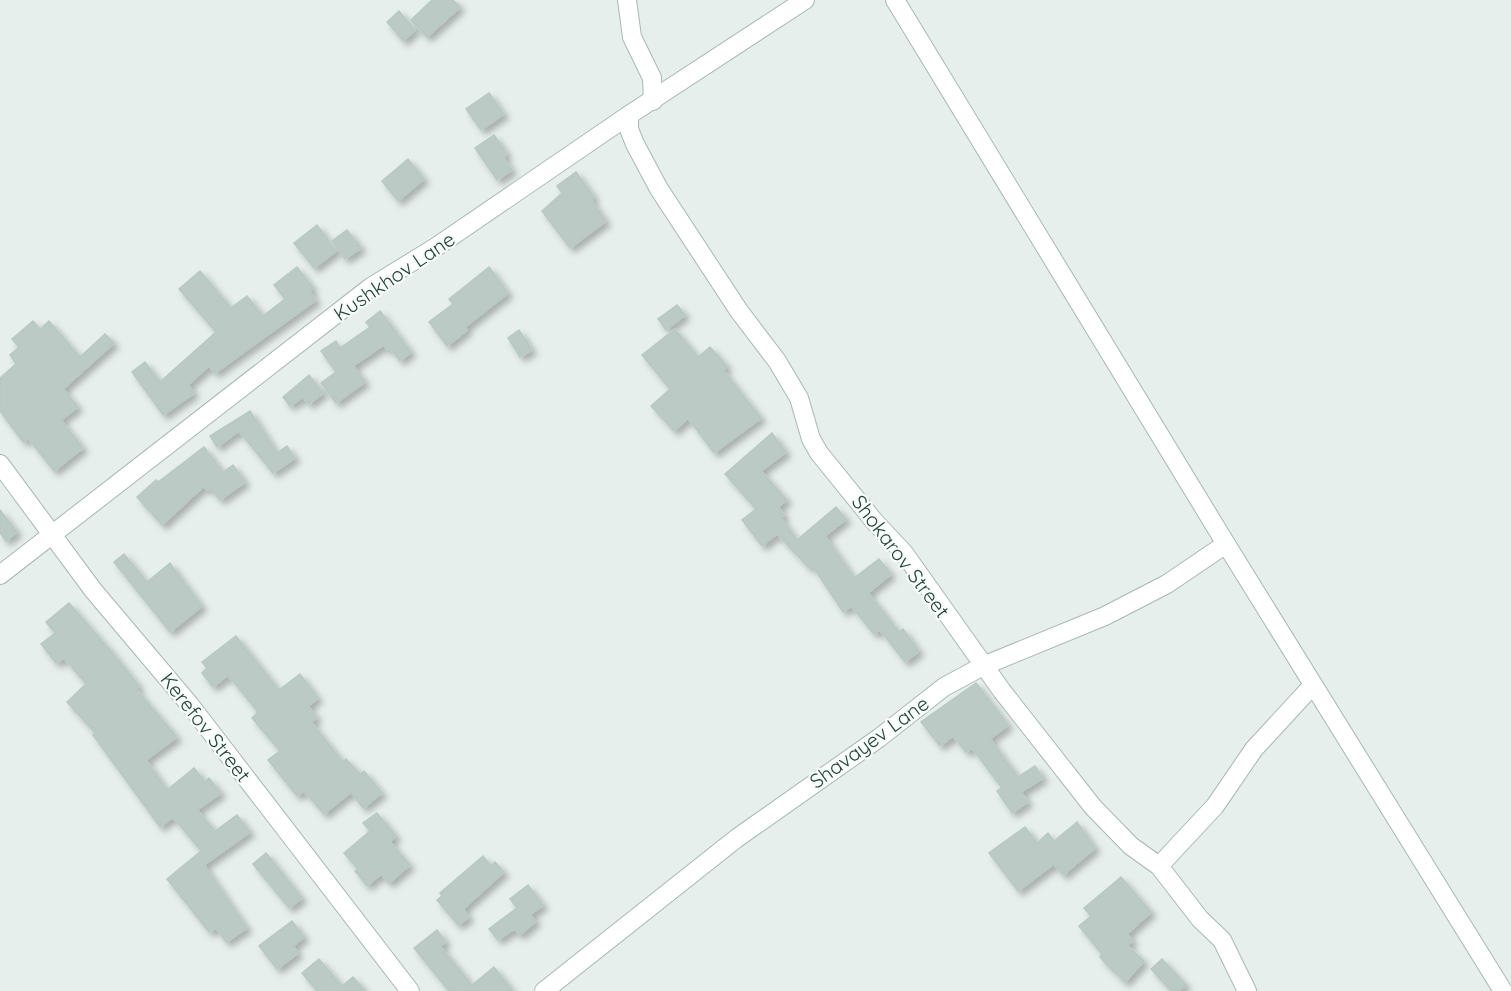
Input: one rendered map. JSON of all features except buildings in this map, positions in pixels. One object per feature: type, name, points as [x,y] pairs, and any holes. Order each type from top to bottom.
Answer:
[{"type":"street","points":[[627,0],[632,37],[652,78],[653,101]]},
{"type":"street","name":"Kushkhov Lane","points":[[0,575],[54,536],[371,287],[524,189],[628,115],[653,101],[805,0]]},
{"type":"street","points":[[895,0],[1226,544],[1503,991]]},
{"type":"street","name":"Shokarov Street","points":[[628,115],[635,144],[659,189],[739,311],[777,361],[799,398],[811,439],[819,453],[874,521],[904,553],[983,666],[1104,821],[1131,846],[1159,866],[1200,919],[1222,940],[1247,991]]},
{"type":"street","name":"Kerefov Street","points":[[0,464],[93,590],[190,705],[410,991]]},
{"type":"street","name":"Shavayev Lane","points":[[544,991],[737,838],[879,738],[944,687],[983,666],[1115,611],[1167,584],[1226,544]]},
{"type":"street","points":[[1159,866],[1215,806],[1254,749],[1313,685]]}]
